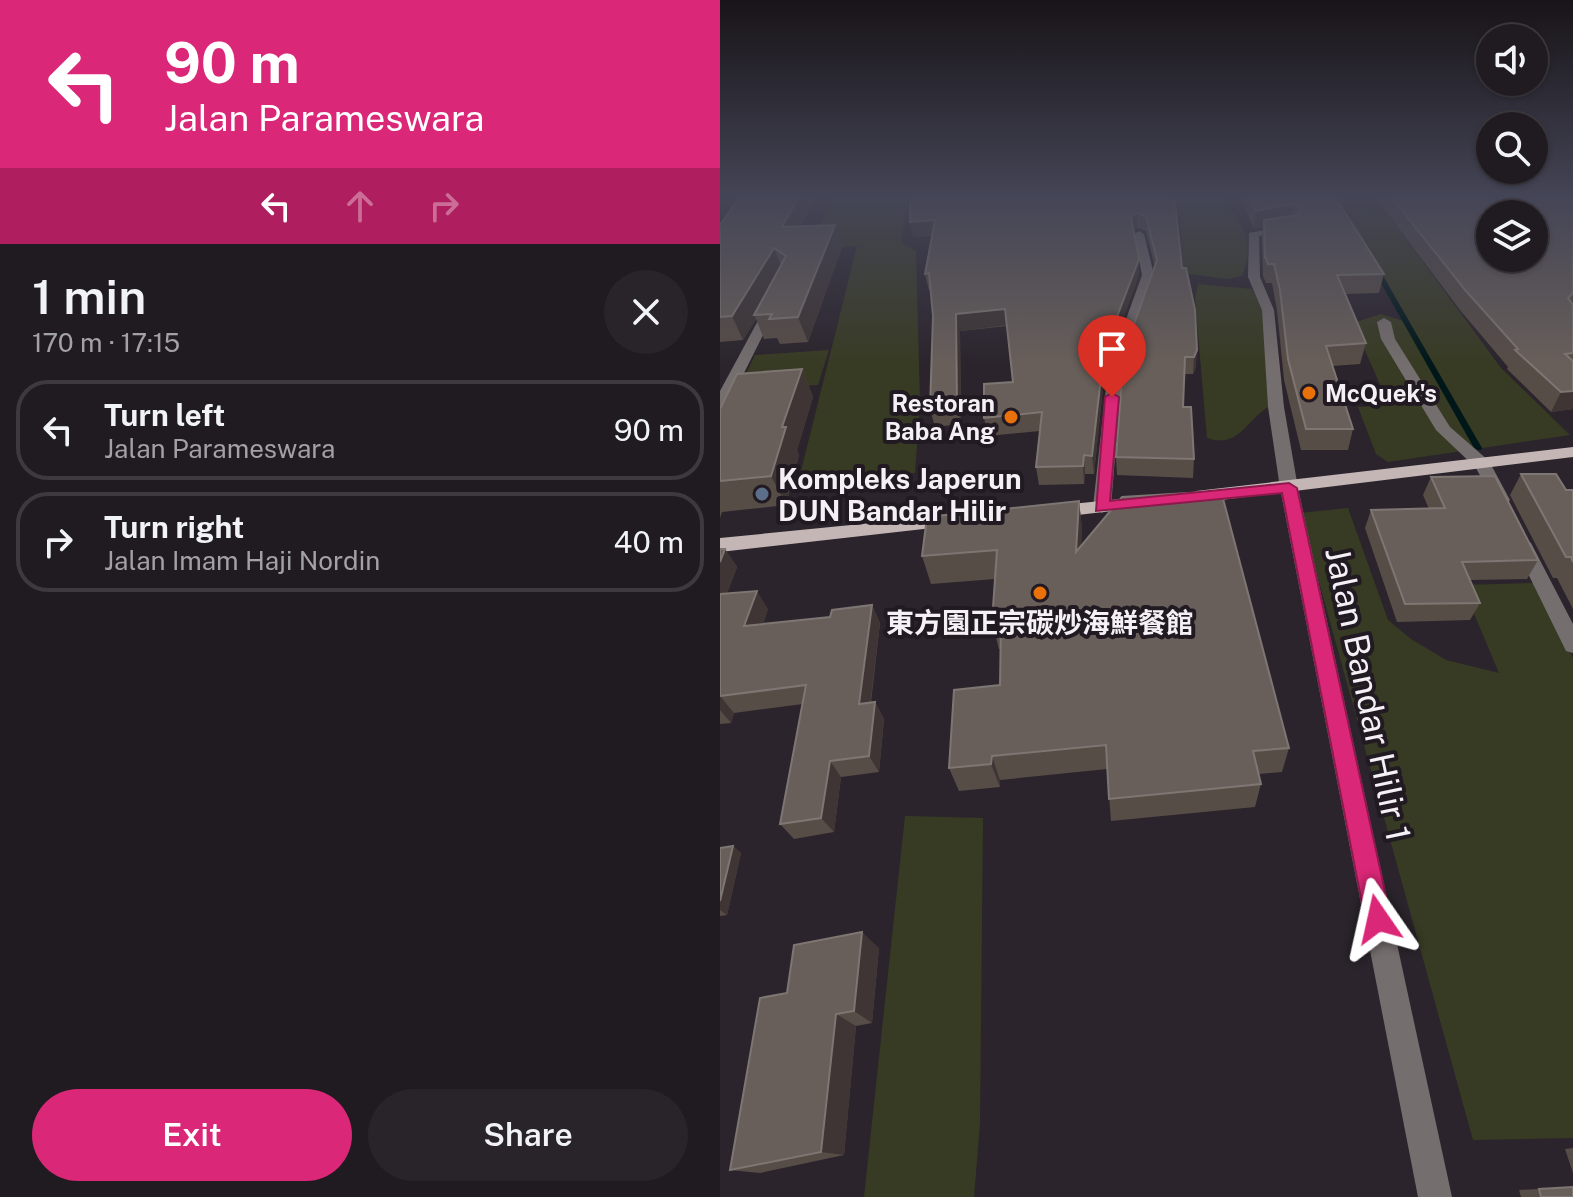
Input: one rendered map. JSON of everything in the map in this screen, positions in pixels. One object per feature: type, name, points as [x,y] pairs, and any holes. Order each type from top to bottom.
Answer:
[{"type":"main road","points":[[1040,513],[1289,488],[1573,452]]},
{"type":"main road","points":[[720,545],[965,520]]},
{"type":"street","points":[[1102,507],[1115,369],[1148,275],[1143,254]]},
{"type":"street","name":"Jalan Bandar Hilir 1","points":[[1253,254],[1254,277],[1268,310],[1276,407],[1289,488],[1435,1197]]},
{"type":"street","points":[[720,405],[779,291]]},
{"type":"street","points":[[1384,322],[1388,339],[1444,430],[1483,465],[1573,645]]},
{"type":"green space","points":[[855,254],[916,254],[920,403],[915,473],[799,479]]},
{"type":"green space","points":[[1181,254],[1248,254],[1242,276],[1227,279],[1182,273]]},
{"type":"green space","points":[[1371,254],[1417,254],[1501,368],[1570,435],[1388,462],[1376,454],[1358,407],[1389,405],[1353,323],[1381,314],[1410,323]]},
{"type":"green space","points":[[1198,284],[1252,289],[1263,308],[1268,407],[1241,432],[1227,440],[1207,438],[1195,298]]},
{"type":"green space","points":[[829,350],[818,385],[738,390],[755,355]]},
{"type":"green space","points":[[1348,508],[1388,620],[1411,639],[1446,660],[1499,673],[1462,585],[1536,583],[1573,658],[1573,1138],[1473,1140],[1300,513]]},
{"type":"green space","points":[[905,816],[983,818],[980,1123],[974,1197],[864,1197]]},
{"type":"building","points":[[720,254],[770,254],[732,316],[720,317]]},
{"type":"building","points":[[783,254],[823,254],[798,317],[769,319],[772,314],[754,315],[786,256]]},
{"type":"building","points":[[929,254],[1138,254],[1139,259],[1104,351],[1092,456],[1084,455],[1083,466],[1036,467],[1042,412],[984,418],[984,384],[1013,382],[1005,309],[956,314],[957,406],[930,409],[933,316],[929,273],[925,274]]},
{"type":"building","points":[[1155,254],[1181,254],[1195,310],[1197,350],[1194,357],[1185,357],[1183,407],[1191,407],[1194,459],[1116,457],[1124,352],[1157,260]]},
{"type":"building","points":[[1265,254],[1371,254],[1384,274],[1337,275],[1366,343],[1326,346],[1353,429],[1306,429],[1288,359],[1274,264],[1268,264]]},
{"type":"building","points":[[1436,254],[1476,254],[1476,272],[1548,272],[1548,254],[1573,254],[1573,293],[1568,298],[1573,305],[1573,353],[1565,354],[1573,361],[1573,391],[1561,392],[1515,350],[1518,349]]},
{"type":"building","points":[[802,369],[782,427],[786,427],[771,476],[720,481],[720,409],[737,374]]},
{"type":"building","points":[[1521,474],[1556,474],[1566,490],[1573,490],[1573,562],[1571,557],[1566,557]]},
{"type":"building","points":[[1495,476],[1538,560],[1462,562],[1480,603],[1405,604],[1371,510],[1445,508],[1431,477]]},
{"type":"building","points":[[1221,491],[1289,748],[1253,751],[1261,784],[1109,799],[1106,745],[992,756],[991,764],[949,768],[954,690],[1000,685],[1001,622],[992,622],[997,550],[922,556],[927,517],[1079,501],[1076,552],[1122,497]]},
{"type":"building","points":[[757,591],[744,626],[830,617],[832,610],[872,605],[859,704],[875,702],[869,756],[830,761],[821,818],[780,824],[806,685],[720,696],[720,594]]},
{"type":"building","points":[[733,846],[720,901],[720,848]]},
{"type":"building","points":[[862,932],[854,1011],[836,1014],[821,1152],[730,1170],[760,998],[787,993],[794,945]]},
{"type":"building","points":[[1573,1187],[1573,1197],[1541,1197],[1539,1189]]},
{"type":"waterway","points":[[1376,269],[1478,448]]},
{"type":"place","name":"McQuek's","points":[[1309,393]]},
{"type":"place","name":"Restoran Baba Ang","points":[[1011,417]]},
{"type":"place","name":"Kompleks Japerun DUN Bandar Hilir","points":[[762,494]]},
{"type":"place","name":"東方園正宗碳炒海鮮餐館","points":[[1040,593]]},
{"type":"route","points":[[1112,397],[1102,507],[1289,488],[1378,919]]}]
